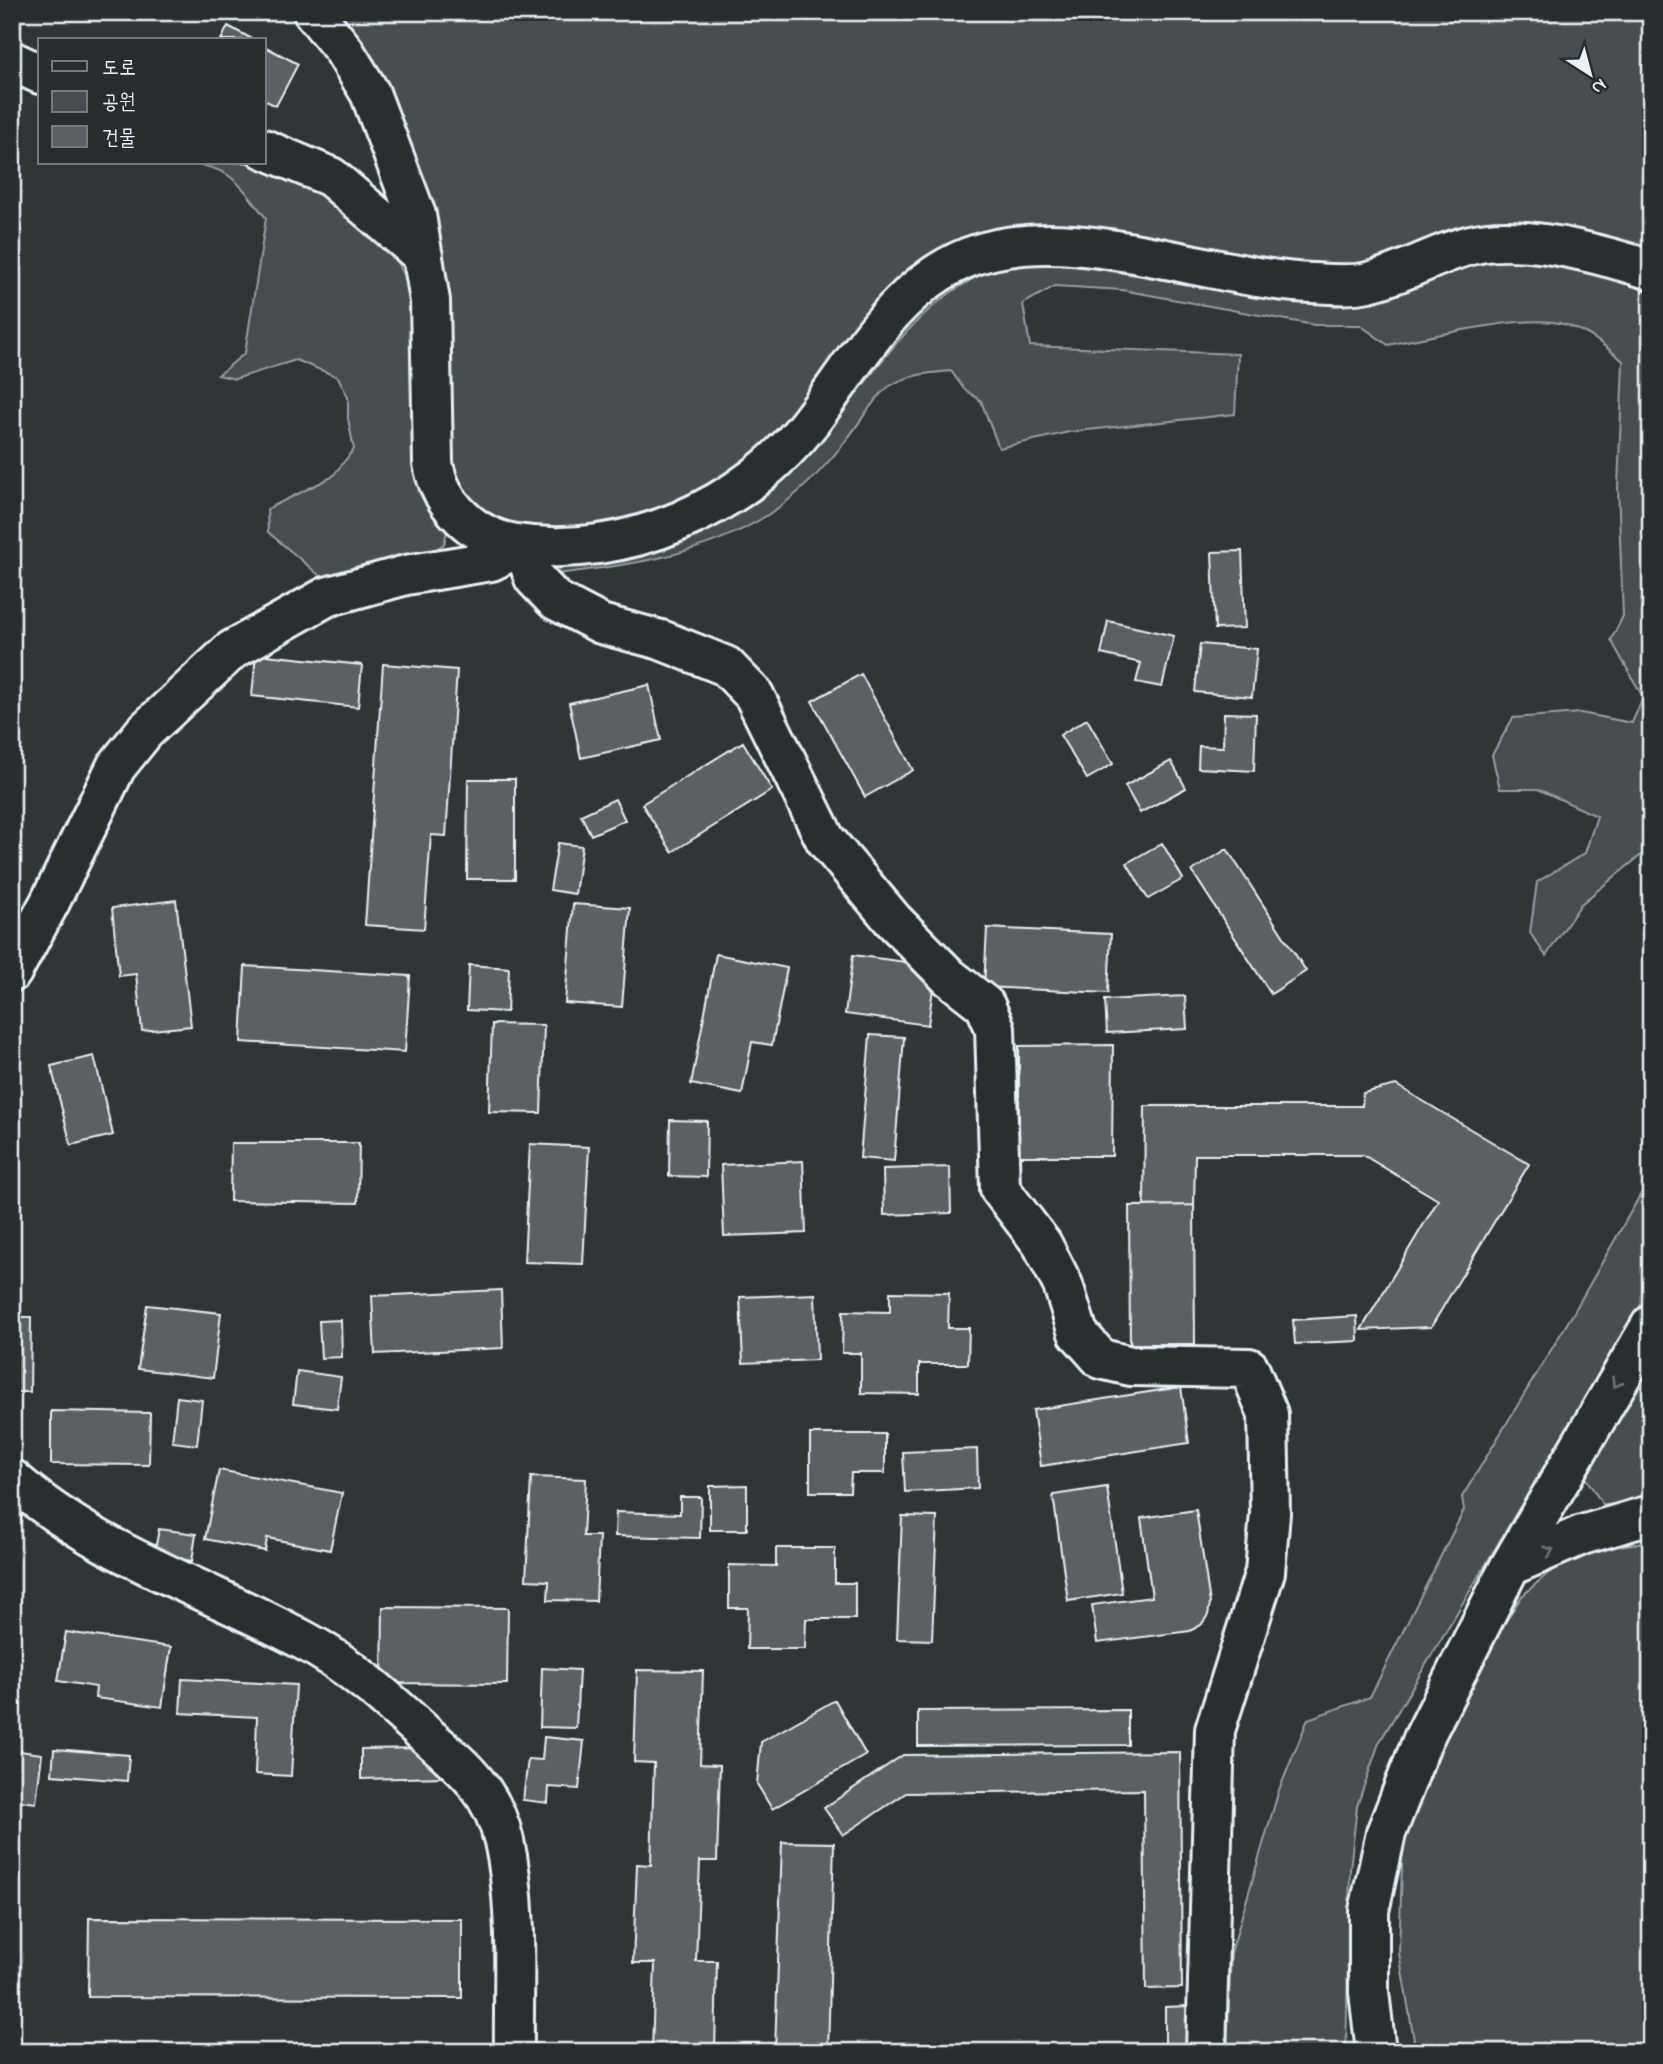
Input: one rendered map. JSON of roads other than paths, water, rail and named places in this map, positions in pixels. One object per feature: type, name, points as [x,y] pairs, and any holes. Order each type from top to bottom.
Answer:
[{"type":"main road","points":[[313,12],[343,49],[370,93],[416,215],[430,301],[433,463],[436,480],[450,504],[470,525],[493,541],[557,547],[619,541],[655,531],[724,496],[786,450],[810,422],[876,332],[903,302],[931,278],[967,258],[1002,248],[1035,244],[1087,247],[1266,279],[1367,283],[1485,242],[1532,241],[1651,270]]},
{"type":"main road","points":[[12,61],[38,73]]},
{"type":"main road","points":[[266,150],[331,177],[423,256]]},
{"type":"main road","points":[[12,972],[50,902],[116,767],[145,731],[232,650],[326,597],[406,575],[491,561],[523,545]]},
{"type":"main road","points":[[523,545],[534,578],[555,600],[601,624],[661,640],[726,666],[754,695],[825,839],[853,876],[949,977],[985,1005],[995,1028],[1000,1189],[1041,1244],[1063,1286],[1078,1333],[1101,1359],[1132,1366],[1249,1368],[1268,1414],[1270,1513],[1265,1572],[1214,1730],[1206,2052]]},
{"type":"main road","points":[[1376,2052],[1369,1992],[1369,1912],[1386,1833],[1423,1738],[1510,1566],[1651,1325]]},
{"type":"main road","points":[[12,1479],[100,1541],[303,1640],[355,1672],[475,1777],[492,1806],[504,1840],[511,1891],[514,2052]]},
{"type":"main road","points":[[1510,1566],[1582,1535],[1643,1517],[1651,1518]]}]
